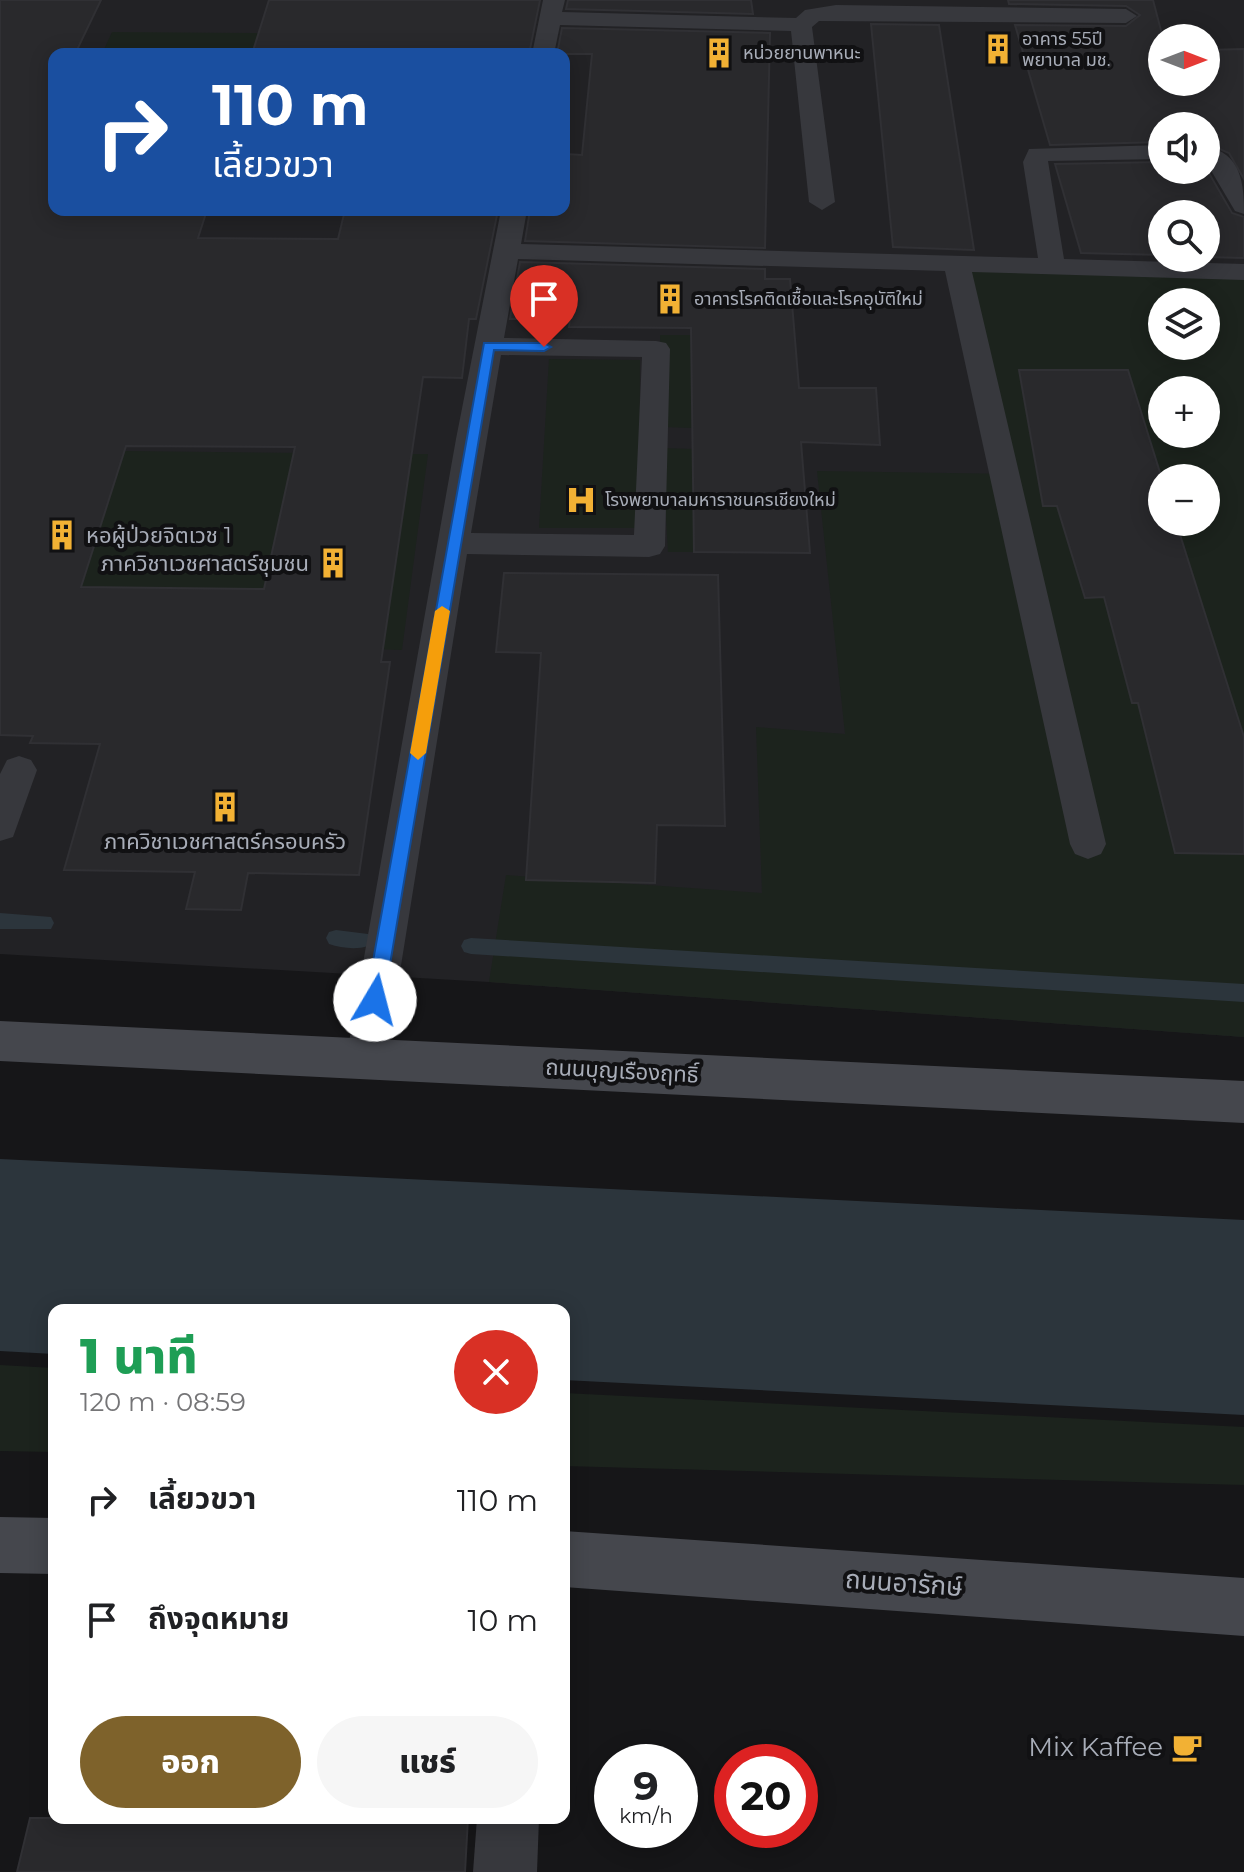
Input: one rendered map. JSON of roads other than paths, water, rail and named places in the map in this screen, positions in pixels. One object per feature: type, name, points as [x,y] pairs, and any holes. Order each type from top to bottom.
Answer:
[{"type":"main road","name":"ถนนบุญเรืองฤทธิ์","points":[[0,1041],[1244,1102]]},
{"type":"main road","points":[[0,1545],[48,1546]]},
{"type":"main road","name":"ถนนอารักษ์","points":[[570,1559],[1244,1607]]},
{"type":"street","points":[[505,1872],[508,1824]]},
{"type":"lane","points":[[544,48],[552,9],[801,25],[813,15],[826,12],[1126,16]]},
{"type":"lane","points":[[801,25],[822,202]]},
{"type":"lane","points":[[1052,267],[1035,162],[1038,154],[1148,152]]},
{"type":"lane","points":[[1220,159],[1244,206]]},
{"type":"lane","points":[[366,1059],[513,216]]},
{"type":"lane","points":[[506,251],[1244,272]]},
{"type":"lane","points":[[957,265],[1088,844]]},
{"type":"lane","points":[[454,543],[649,546],[656,349],[488,346]]},
{"type":"lane","points":[[0,827],[19,770]]},
{"type":"waterway","points":[[0,921],[44,923]]},
{"type":"waterway","points":[[336,938],[361,940]]},
{"type":"waterway","points":[[471,946],[1244,993]]},
{"type":"place","name":"อาคาร 55ปี พยาบาล มช.","points":[[998,49]]},
{"type":"place","name":"หน่วยยานพาหนะ","points":[[719,53]]},
{"type":"place","name":"อาคารโรคติดเชื้อและโรคอุบัติใหม่","points":[[670,299]]},
{"type":"place","name":"โรงพยาบาลมหาราชนครเชียงใหม่","points":[[581,500]]},
{"type":"place","name":"หอผู้ป่วยจิตเวช 1","points":[[62,535]]},
{"type":"place","name":"ภาควิชาเวชศาสตร์ชุมชน","points":[[333,563]]},
{"type":"place","name":"ภาควิชาเวชศาสตร์ครอบครัว","points":[[225,807]]},
{"type":"place","name":"Mix Kaffee","points":[[1187,1747]]}]
